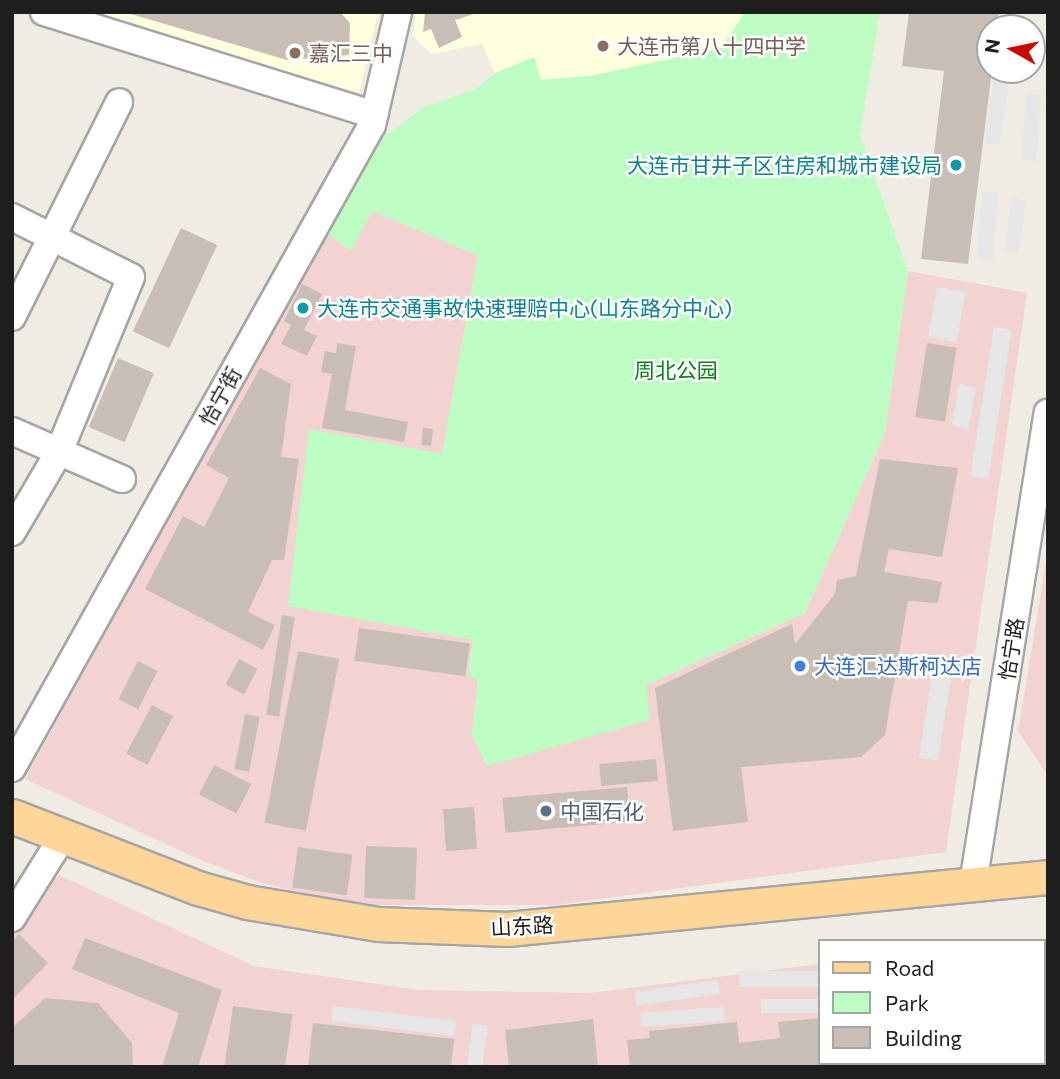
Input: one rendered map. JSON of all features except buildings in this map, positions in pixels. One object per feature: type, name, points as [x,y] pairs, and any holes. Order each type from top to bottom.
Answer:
[{"type":"main road","name":"山东路","points":[[12,816],[198,888],[247,902],[378,925],[507,929],[1048,877]]},
{"type":"street","points":[[44,12],[374,115]]},
{"type":"street","name":"怡宁街","points":[[12,768],[372,125],[398,12]]},
{"type":"street","points":[[12,317],[119,102]]},
{"type":"street","points":[[12,217],[131,277],[59,452],[12,532]]},
{"type":"street","name":"怡宁路","points":[[973,884],[1048,413]]},
{"type":"street","points":[[12,431],[122,479]]},
{"type":"street","points":[[12,918],[63,836]]},
{"type":"shaded area","name":"嘉汇三中","points":[[82,12],[378,12],[359,93]]},
{"type":"shaded area","name":"大连市第八十四中学","points":[[416,12],[745,12],[721,48],[590,76],[541,80],[534,57],[495,73],[482,44],[431,54],[413,36]]},
{"type":"shaded area","points":[[993,84],[1008,84],[1000,145],[985,143]]},
{"type":"shaded area","points":[[1026,94],[1041,95],[1036,161],[1021,160]]},
{"type":"shaded area","points":[[982,192],[998,193],[993,259],[977,258]]},
{"type":"shaded area","points":[[1012,198],[1026,200],[1018,252],[1005,250]]},
{"type":"shaded area","points":[[372,211],[478,255],[442,454],[309,430],[473,640],[468,676],[478,678],[472,735],[646,685],[805,613],[885,432],[908,271],[1027,293],[946,852],[556,905],[360,905],[264,884],[198,859],[25,779],[326,233],[351,250]]},
{"type":"shaded area","points":[[937,287],[966,292],[957,342],[928,337]]},
{"type":"shaded area","points":[[994,327],[1012,330],[988,479],[970,476]]},
{"type":"shaded area","points":[[959,384],[976,387],[968,428],[952,425]]},
{"type":"shaded area","points":[[1048,550],[1048,776],[1018,731]]},
{"type":"shaded area","points":[[934,663],[953,666],[938,761],[919,758]]},
{"type":"shaded area","points":[[59,875],[254,966],[419,990],[590,993],[818,964],[818,1065],[1046,1065],[1048,939],[1048,1067],[12,1067],[12,925]]},
{"type":"shaded area","points":[[739,971],[818,971],[818,987],[739,987]]},
{"type":"shaded area","points":[[718,980],[720,994],[637,1006],[635,992]]},
{"type":"shaded area","points":[[761,999],[818,999],[818,1013],[761,1013]]},
{"type":"shaded area","points":[[333,1006],[456,1021],[454,1036],[331,1021]]},
{"type":"shaded area","points":[[724,1007],[725,1021],[641,1027],[640,1013]]},
{"type":"shaded area","points":[[473,1024],[488,1026],[482,1067],[467,1067]]},
{"type":"green space","name":"周北公园","points":[[745,12],[880,12],[860,135],[908,271],[885,432],[805,613],[646,685],[650,720],[487,766],[472,735],[478,679],[468,676],[473,640],[288,606],[309,429],[442,454],[478,255],[372,211],[351,251],[326,233],[384,137],[422,108],[476,89],[495,73],[534,57],[541,80],[590,76],[721,48]]},
{"type":"place","name":"大连市第八十四中学","points":[[603,46]]},
{"type":"place","name":"嘉汇三中","points":[[295,53]]},
{"type":"place","name":"大连市甘井子区住房和城市建设局","points":[[956,165]]},
{"type":"place","name":"大连市交通事故快速理赔中心(山东路分中心)","points":[[303,308]]},
{"type":"place","name":"大连汇达斯柯达店","points":[[800,666]]},
{"type":"place","name":"中国石化","points":[[546,811]]}]
